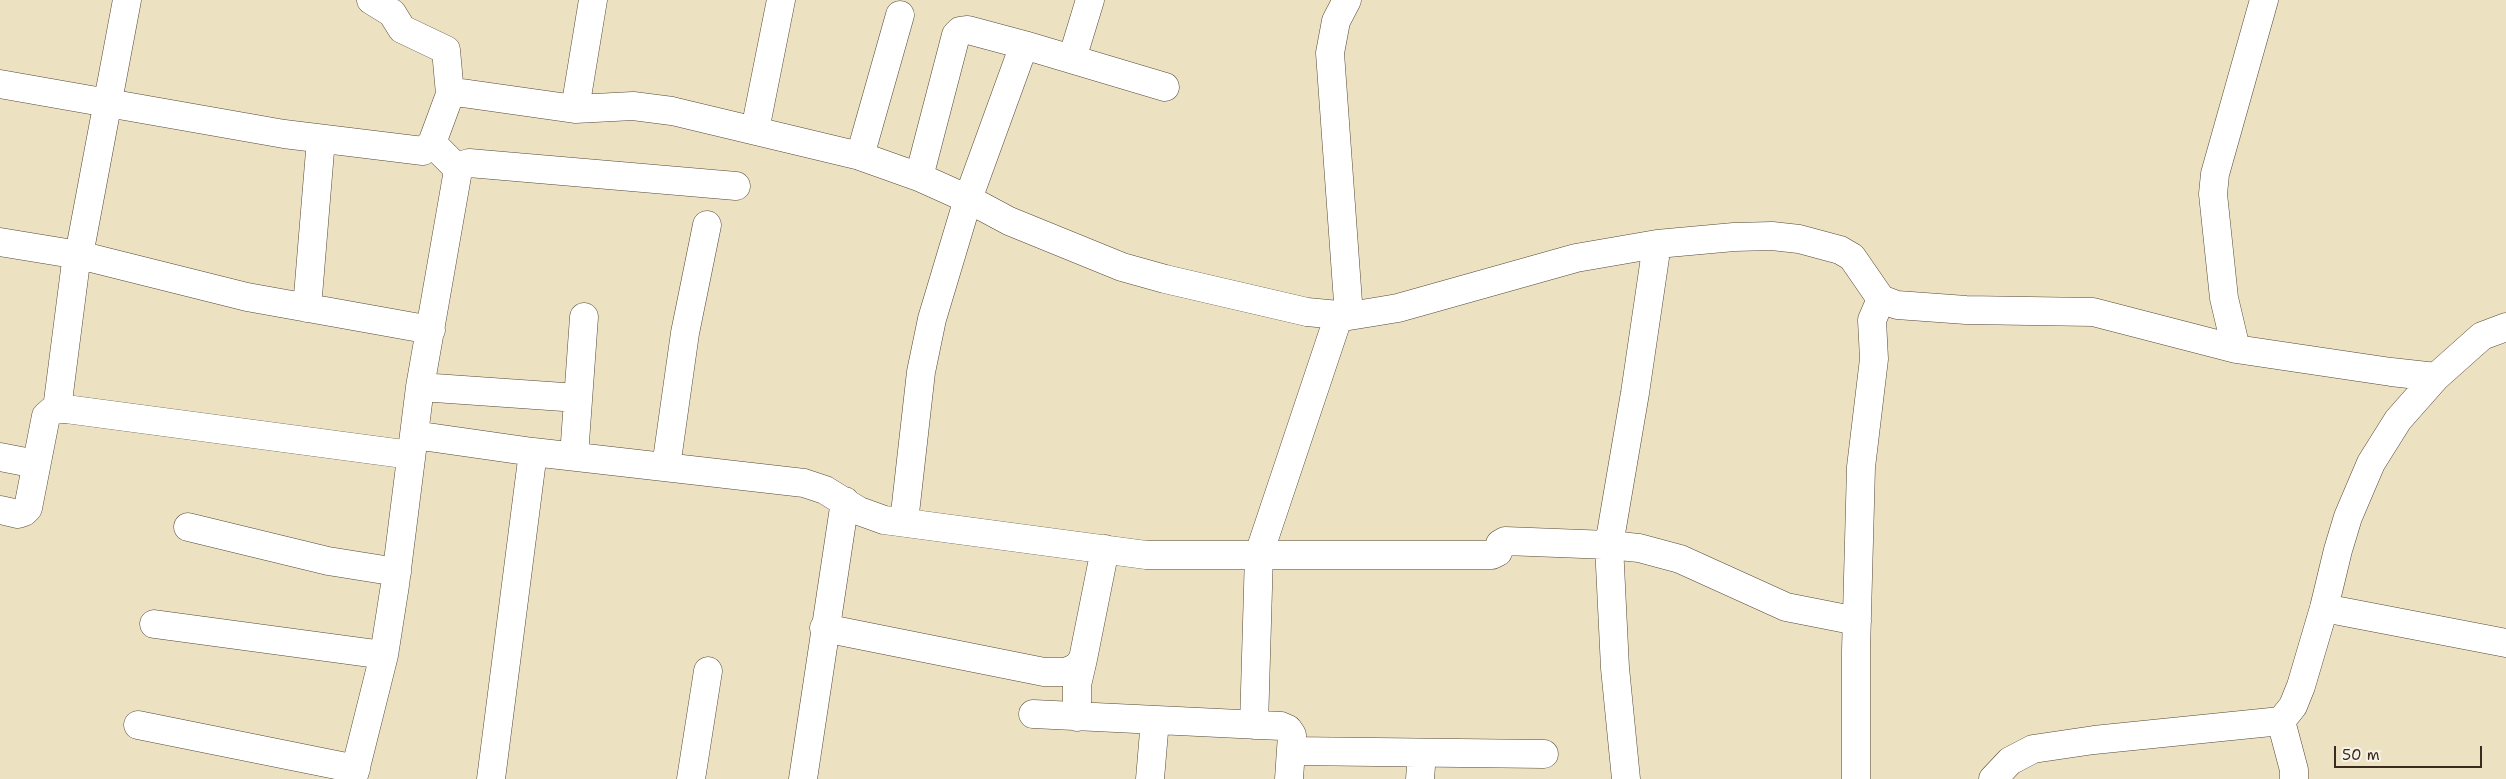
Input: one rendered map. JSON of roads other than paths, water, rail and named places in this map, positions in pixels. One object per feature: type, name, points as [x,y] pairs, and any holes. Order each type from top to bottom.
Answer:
[{"type":"street","points":[[57,409],[78,254],[127,0]]},
{"type":"street","points":[[0,84],[321,139],[423,151],[432,143],[450,94],[446,50],[402,29],[392,13],[371,0]]},
{"type":"street","points":[[575,108],[592,0]]},
{"type":"street","points":[[755,130],[781,0]]},
{"type":"street","points":[[1072,60],[1090,0]]},
{"type":"street","points":[[1254,725],[1259,554],[1344,315],[1330,53],[1336,21],[1347,0]]},
{"type":"street","points":[[2236,348],[2224,298],[2213,194],[2216,174],[2264,0]]},
{"type":"street","points":[[860,156],[900,15]]},
{"type":"street","points":[[919,177],[957,33],[968,30],[1165,87]]},
{"type":"street","points":[[904,522],[921,372],[932,319],[968,199],[1024,45]]},
{"type":"street","points":[[450,94],[460,91],[575,108],[646,106],[860,156],[919,177],[968,199],[1009,221],[1122,267],[1165,280],[1284,308],[1344,315],[1398,308],[1576,258],[1657,244],[1755,236],[1800,238],[1825,244],[1852,257],[1881,299],[1897,305],[1966,310],[2093,312],[2236,348],[2382,371],[2436,377]]},
{"type":"street","points":[[307,308],[321,139]]},
{"type":"street","points":[[138,725],[355,774],[384,655],[397,572],[420,388],[457,176],[456,166],[432,143]]},
{"type":"street","points":[[456,166],[469,163],[736,186]]},
{"type":"street","points":[[666,467],[685,333],[707,225]]},
{"type":"street","points":[[0,242],[78,254],[193,285],[431,330]]},
{"type":"street","points":[[1626,779],[1615,668],[1609,545],[1657,244]]},
{"type":"street","points":[[1856,779],[1857,621],[1861,467],[1874,359],[1872,320],[1881,299]]},
{"type":"street","points":[[574,456],[584,317]]},
{"type":"street","points":[[1993,779],[2010,761],[2033,749],[2281,721],[2294,706],[2301,686],[2348,517],[2371,463],[2398,420],[2436,377],[2482,336],[2506,327]]},
{"type":"street","points":[[420,388],[578,398]]},
{"type":"street","points":[[0,510],[18,514],[28,508],[46,416],[50,411],[57,409],[412,445],[574,456],[804,483],[825,490],[870,516],[1146,555],[1492,555],[1498,552],[1500,544],[1506,541],[1609,545],[1659,552],[1680,559],[1786,607],[1857,621]]},
{"type":"street","points":[[491,779],[533,452]]},
{"type":"street","points":[[0,457],[36,464]]},
{"type":"street","points":[[802,779],[824,628],[846,501]]},
{"type":"street","points":[[188,527],[328,561],[397,572]]},
{"type":"street","points":[[1077,716],[1077,685],[1105,549]]},
{"type":"street","points":[[2324,608],[2506,643]]},
{"type":"street","points":[[154,624],[384,655]]},
{"type":"street","points":[[824,628],[1044,672],[1066,672],[1077,667],[1083,659]]},
{"type":"street","points":[[691,779],[708,671]]},
{"type":"street","points":[[1033,714],[1281,726],[1288,729],[1292,736],[1289,779]]},
{"type":"street","points":[[1150,779],[1155,720]]},
{"type":"street","points":[[2281,721],[2294,770],[2294,779]]},
{"type":"street","points":[[1291,751],[1421,766],[1544,754]]}]
